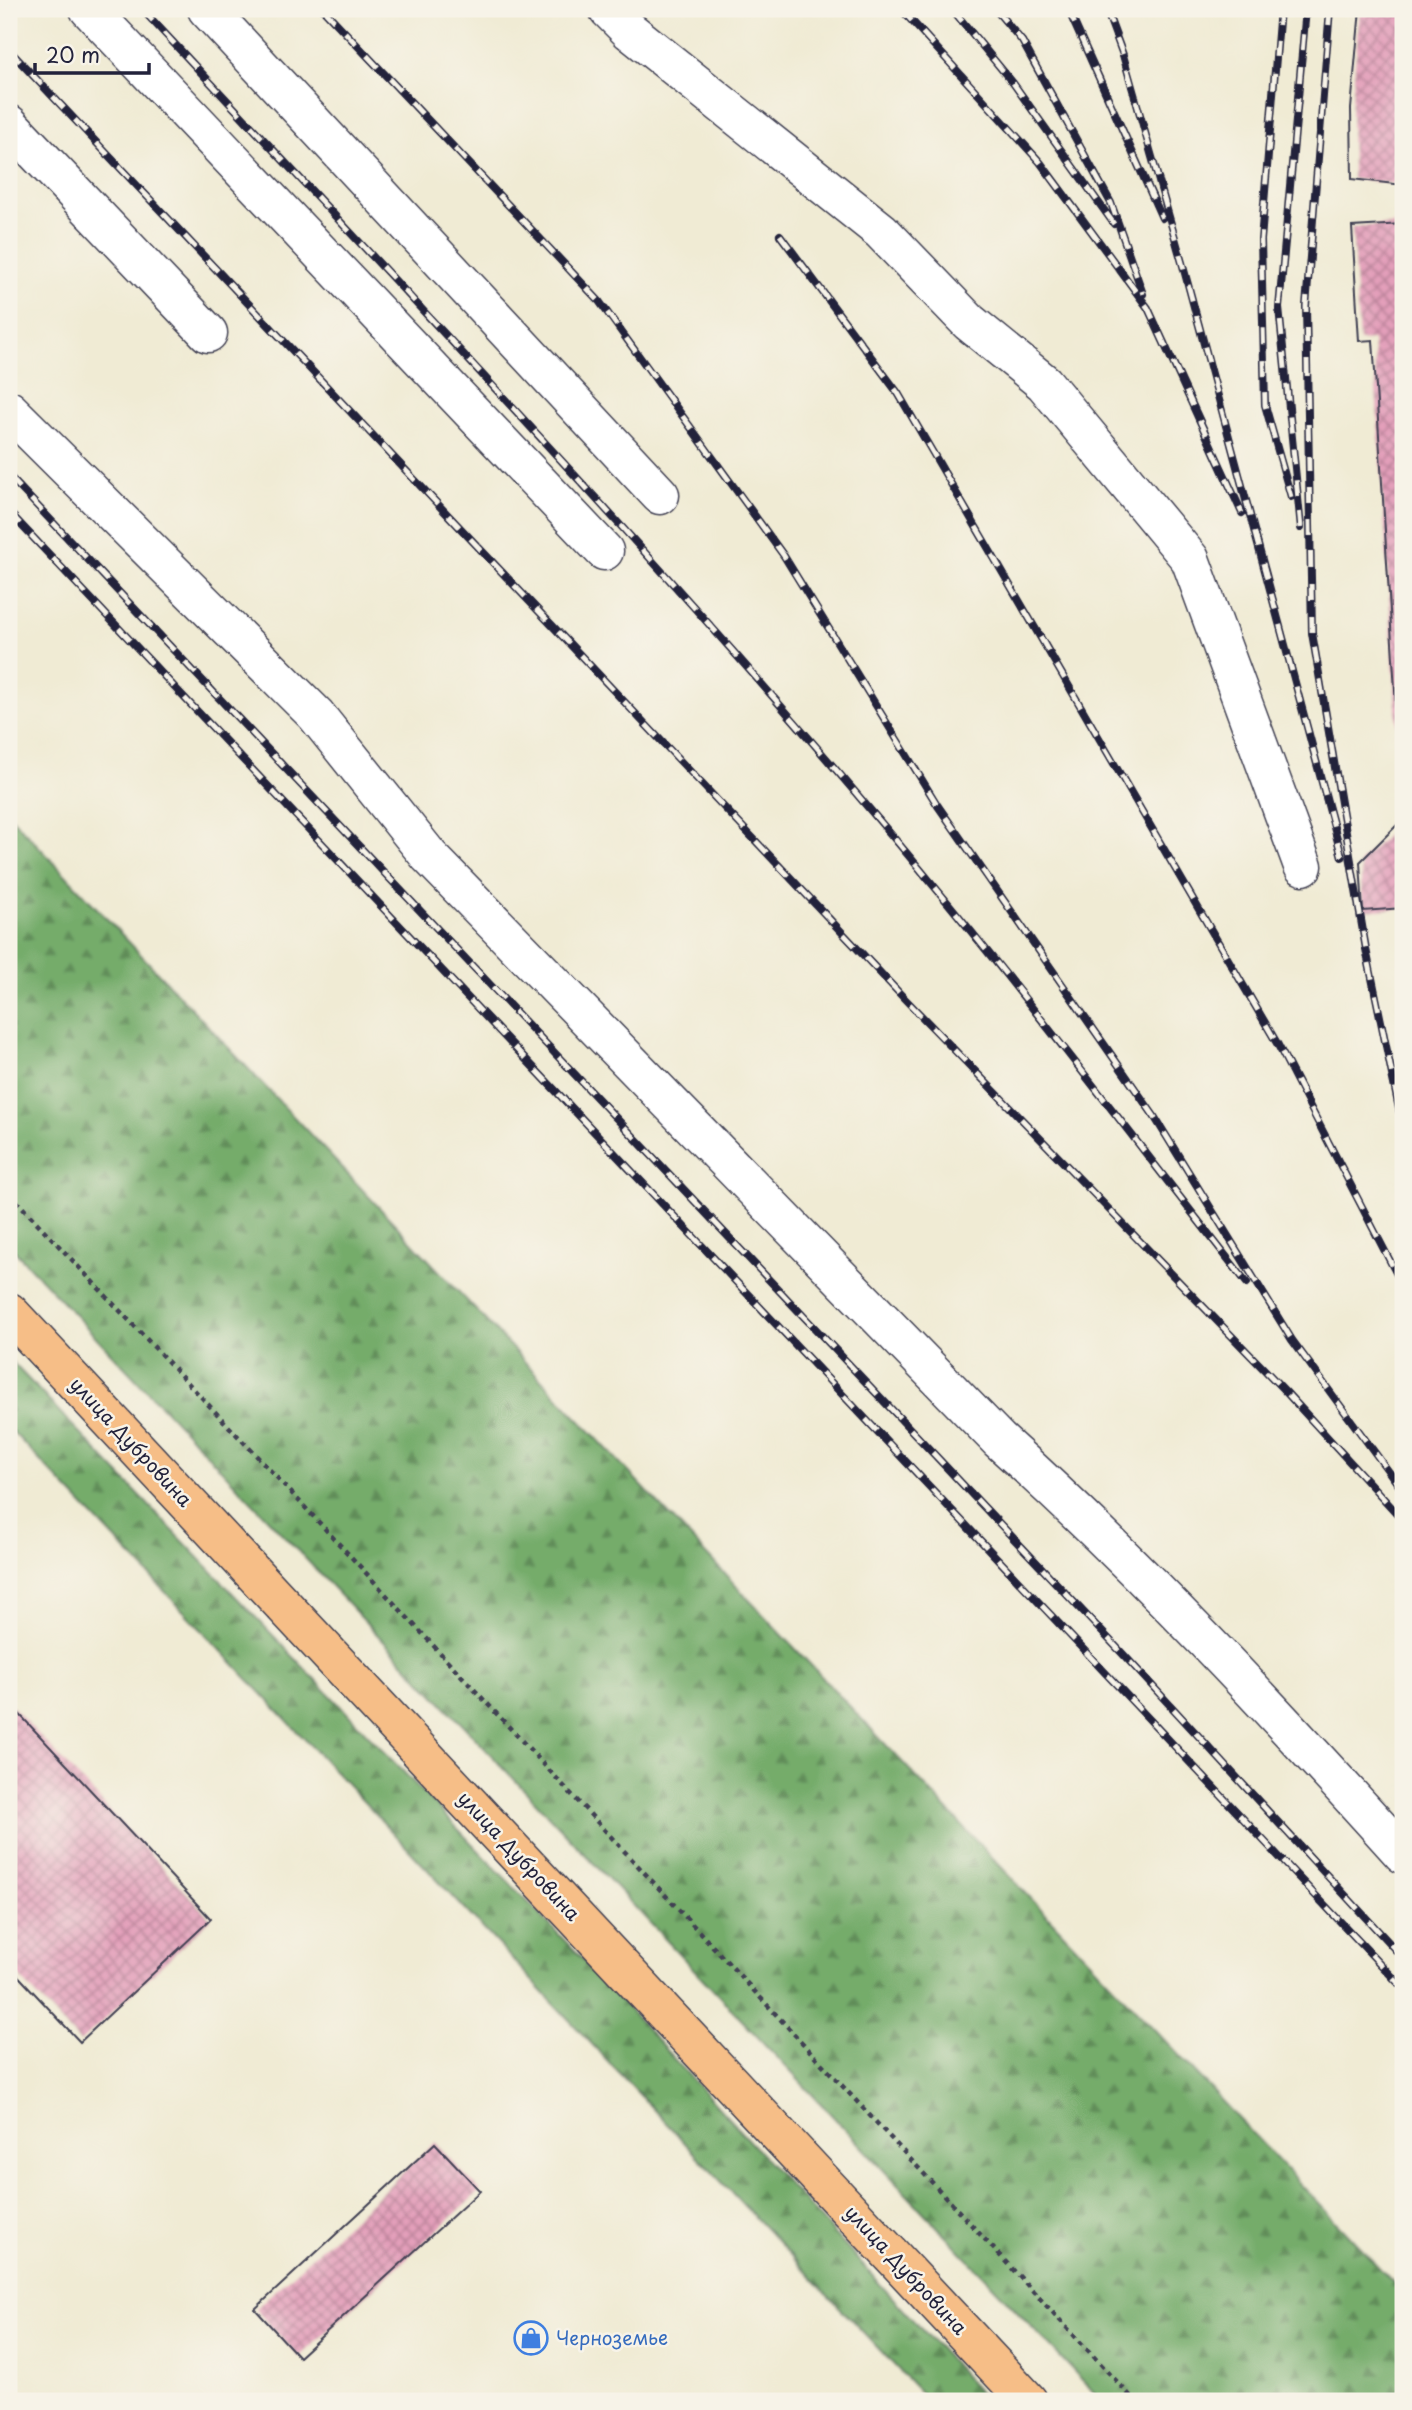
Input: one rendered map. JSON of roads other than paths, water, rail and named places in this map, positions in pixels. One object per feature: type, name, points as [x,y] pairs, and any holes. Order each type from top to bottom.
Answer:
[{"type":"main road","name":"улица Дубровина","points":[[9,1312],[1028,2401]]},
{"type":"lane","points":[[89,9],[604,551]]},
{"type":"lane","points":[[207,9],[660,495]]},
{"type":"lane","points":[[608,9],[630,31],[881,231],[969,321],[1044,383],[1189,559],[1303,866]]},
{"type":"lane","points":[[9,124],[208,333]]},
{"type":"lane","points":[[9,410],[316,715],[429,856],[999,1440],[1065,1499],[1265,1703],[1403,1854]]},
{"type":"railway","points":[[142,9],[552,450],[753,674],[948,903],[1247,1283]]},
{"type":"railway","points":[[323,9],[599,301],[784,556],[938,806],[1154,1116],[1292,1340],[1403,1491]]},
{"type":"railway","points":[[901,9],[1040,162],[1148,308],[1242,513]]},
{"type":"railway","points":[[952,9],[1013,83],[1114,224]]},
{"type":"railway","points":[[995,9],[1022,41],[1111,203],[1143,294]]},
{"type":"railway","points":[[1068,9],[1162,218]]},
{"type":"railway","points":[[1106,9],[1123,55],[1183,266],[1342,857]]},
{"type":"railway","points":[[1280,9],[1261,240],[1265,405],[1291,497]]},
{"type":"railway","points":[[1301,528],[1279,308],[1306,9]]},
{"type":"railway","points":[[1330,9],[1306,306],[1312,633],[1366,949],[1403,1128]]},
{"type":"railway","points":[[9,50],[903,997],[1285,1391],[1403,1520]]},
{"type":"railway","points":[[780,235],[898,393],[1278,1045],[1403,1286]]},
{"type":"railway","points":[[9,476],[1122,1653],[1403,1958]]},
{"type":"railway","points":[[9,512],[1403,1988]]},
{"type":"place","name":"Черноземье","points":[[531,2338]]}]
